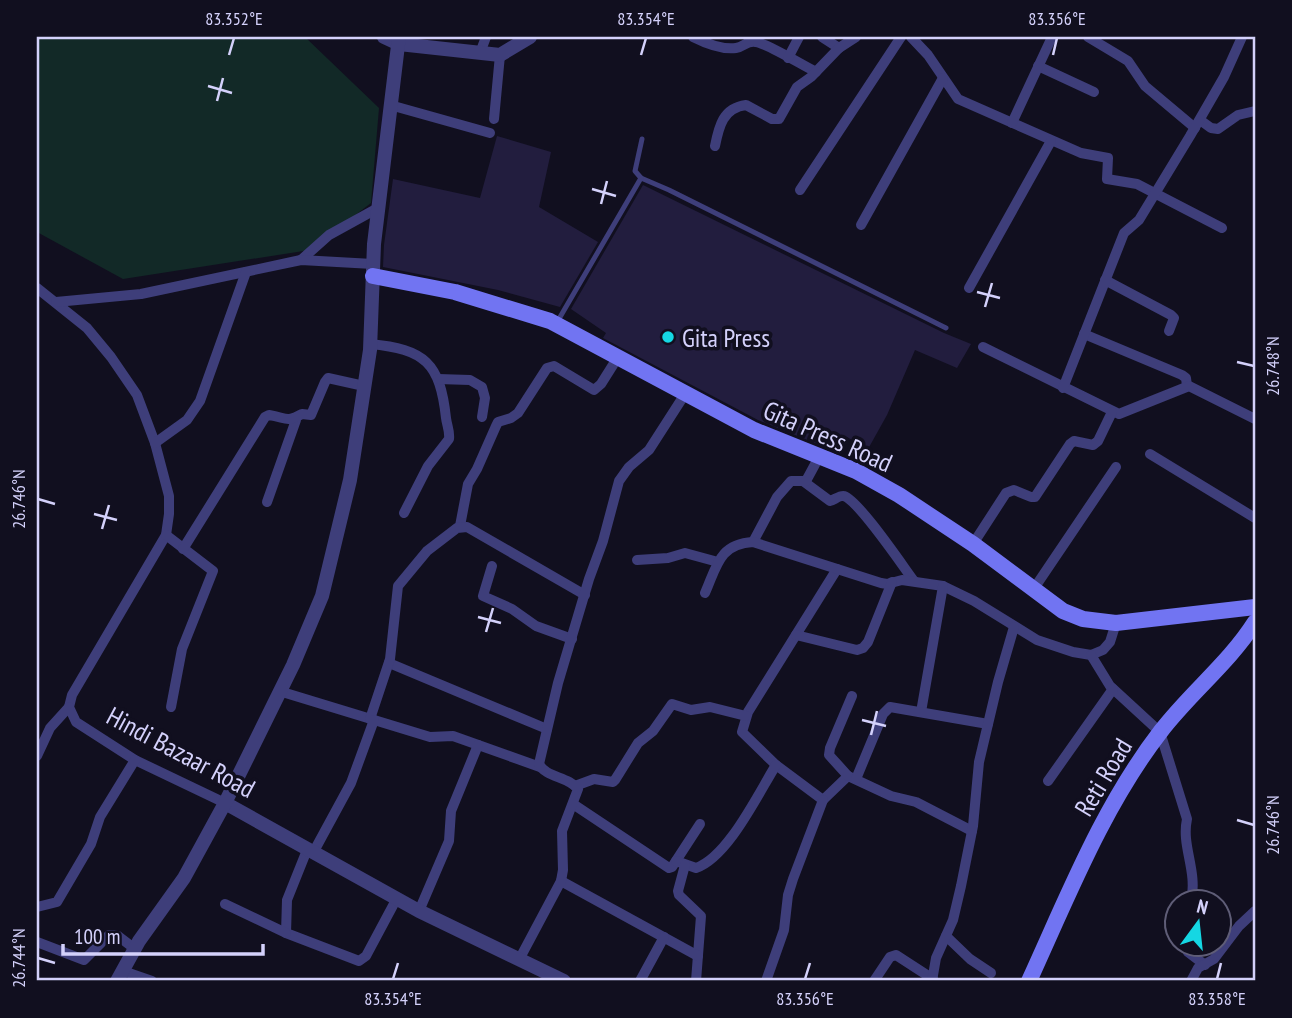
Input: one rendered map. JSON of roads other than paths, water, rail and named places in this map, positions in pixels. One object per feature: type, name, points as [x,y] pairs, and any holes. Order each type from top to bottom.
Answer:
[{"type":"main road","name":"Gita Press Road","points":[[373,270],[465,294],[556,324],[754,430],[856,471],[973,544],[1063,611],[1083,619],[1116,623],[1255,607]]},
{"type":"main road","name":"Reti Road","points":[[1030,981],[1077,875],[1114,801],[1160,732],[1194,691],[1226,663],[1255,622]]},
{"type":"street","points":[[384,37],[500,55],[530,37]]},
{"type":"street","points":[[480,53],[486,37]]},
{"type":"street","points":[[693,37],[708,44],[733,48],[752,41],[767,41],[788,58],[816,72]]},
{"type":"street","points":[[788,58],[799,37]]},
{"type":"street","points":[[822,37],[839,48]]},
{"type":"street","points":[[715,146],[720,122],[725,114],[746,105],[772,119],[779,119],[797,87],[839,48],[856,37]]},
{"type":"street","points":[[800,190],[901,37]]},
{"type":"street","points":[[911,37],[928,55],[958,99],[1081,153],[1108,158],[1107,179],[1137,184],[1222,228]]},
{"type":"street","points":[[1012,123],[1052,37]]},
{"type":"street","points":[[1088,37],[1109,42],[1128,61],[1145,86],[1198,124],[1218,130],[1238,115],[1255,111]]},
{"type":"street","points":[[1063,388],[1124,233],[1139,220],[1198,124],[1242,37]]},
{"type":"street","points":[[152,981],[120,976],[135,949],[184,878],[225,803],[293,665],[322,596],[350,480],[370,344],[378,208],[399,40]]},
{"type":"street","points":[[494,119],[500,55]]},
{"type":"street","points":[[1038,66],[1094,92]]},
{"type":"street","points":[[861,225],[943,78]]},
{"type":"street","points":[[390,105],[490,133]]},
{"type":"street","points":[[969,288],[1051,141]]},
{"type":"street","points":[[301,260],[329,235],[378,208]]},
{"type":"street","points":[[56,302],[141,294],[301,260],[373,270]]},
{"type":"street","points":[[155,443],[187,420],[200,401],[246,272]]},
{"type":"street","points":[[1105,280],[1171,315],[1174,318],[1169,331]]},
{"type":"street","name":"Hindi Bazaar Road","points":[[37,288],[87,328],[111,357],[136,395],[155,443],[169,496],[166,535],[72,695],[69,707],[76,722],[135,760],[225,803],[419,911],[520,958],[556,979]]},
{"type":"street","points":[[1084,334],[1182,375],[1186,378],[1187,386]]},
{"type":"street","points":[[370,344],[400,347],[422,358],[439,379],[445,402],[449,439],[428,466],[404,513]]},
{"type":"street","points":[[982,347],[1119,414],[1187,386],[1196,388],[1255,419]]},
{"type":"street","points":[[286,933],[287,900],[310,851],[351,783],[372,720],[389,663],[398,586],[422,555],[460,526],[468,484],[498,422],[518,413],[547,368],[554,366],[594,390],[601,384],[618,357]]},
{"type":"street","points":[[439,379],[470,380],[482,387],[485,398],[482,417]]},
{"type":"street","points":[[267,502],[296,420],[302,414],[312,415],[315,411],[326,380],[364,386]]},
{"type":"street","points":[[540,767],[547,729],[619,481],[629,467],[649,450],[685,394]]},
{"type":"street","points":[[973,544],[1006,493],[1014,490],[1035,497],[1070,444],[1074,441],[1093,445],[1098,441],[1112,412]]},
{"type":"street","points":[[183,548],[262,420],[269,415],[296,420]]},
{"type":"street","points":[[1150,454],[1255,518]]},
{"type":"street","points":[[753,542],[781,492],[791,481],[808,478],[819,457]]},
{"type":"street","points":[[1034,590],[1116,467]]},
{"type":"street","points":[[803,481],[826,500],[833,501],[843,496],[853,504],[919,582]]},
{"type":"street","points":[[460,526],[467,527],[585,595]]},
{"type":"street","points":[[166,535],[213,571],[182,649],[171,707]]},
{"type":"street","points":[[705,593],[718,562],[728,548],[753,542],[881,583],[919,582],[943,586],[974,601],[1037,640],[1073,652],[1091,655],[1103,650],[1110,642],[1116,623]]},
{"type":"street","points":[[637,560],[685,554],[718,562]]},
{"type":"street","points":[[492,566],[483,592],[485,598],[508,606],[543,629],[572,639]]},
{"type":"street","points":[[823,800],[776,765],[742,732],[746,716],[837,569]]},
{"type":"street","points":[[796,635],[857,650],[863,648],[868,642],[892,582]]},
{"type":"street","points":[[921,712],[943,586]]},
{"type":"street","points":[[874,981],[892,955],[900,956],[933,980],[936,958],[953,920],[972,831],[979,762],[1014,627]]},
{"type":"street","points":[[1091,655],[1113,689],[1160,732],[1187,818],[1185,829],[1194,888]]},
{"type":"street","points":[[389,663],[547,729]]},
{"type":"street","points":[[1048,781],[1113,689]]},
{"type":"street","points":[[279,691],[430,737],[453,736],[540,767],[578,789],[562,831],[561,881],[520,958]]},
{"type":"street","points":[[852,696],[829,755],[852,778],[891,796],[916,802],[972,831]]},
{"type":"street","points":[[575,786],[587,780],[613,782],[638,743],[653,731],[670,705],[691,710],[710,707],[746,716]]},
{"type":"street","points":[[766,981],[784,930],[793,878],[823,800],[852,778],[886,709],[890,706],[988,724]]},
{"type":"street","points":[[37,756],[50,728],[69,707]]},
{"type":"street","points":[[419,911],[449,841],[451,811],[478,745]]},
{"type":"street","points":[[37,907],[57,902],[92,844],[100,817],[135,760]]},
{"type":"street","points":[[573,804],[664,867],[681,863],[696,868],[701,867],[731,839],[776,765]]},
{"type":"street","points":[[696,981],[701,916],[678,891],[681,863],[700,824]]},
{"type":"street","points":[[561,881],[698,956]]},
{"type":"street","points":[[225,904],[286,933],[359,961],[366,956],[397,898]]},
{"type":"street","points":[[1191,981],[1198,968],[1214,959],[1239,926],[1254,915]]},
{"type":"street","points":[[37,942],[83,960],[109,935],[118,936],[135,949]]},
{"type":"street","points":[[946,936],[970,959],[991,972]]},
{"type":"street","points":[[640,981],[664,937]]},
{"type":"street","points":[[1196,958],[1205,965]]},
{"type":"lane","points":[[642,139],[635,172],[641,178],[946,328]]},
{"type":"lane","points":[[556,324],[641,178]]},
{"type":"place","name":"Gita Press","points":[[668,337]]}]
